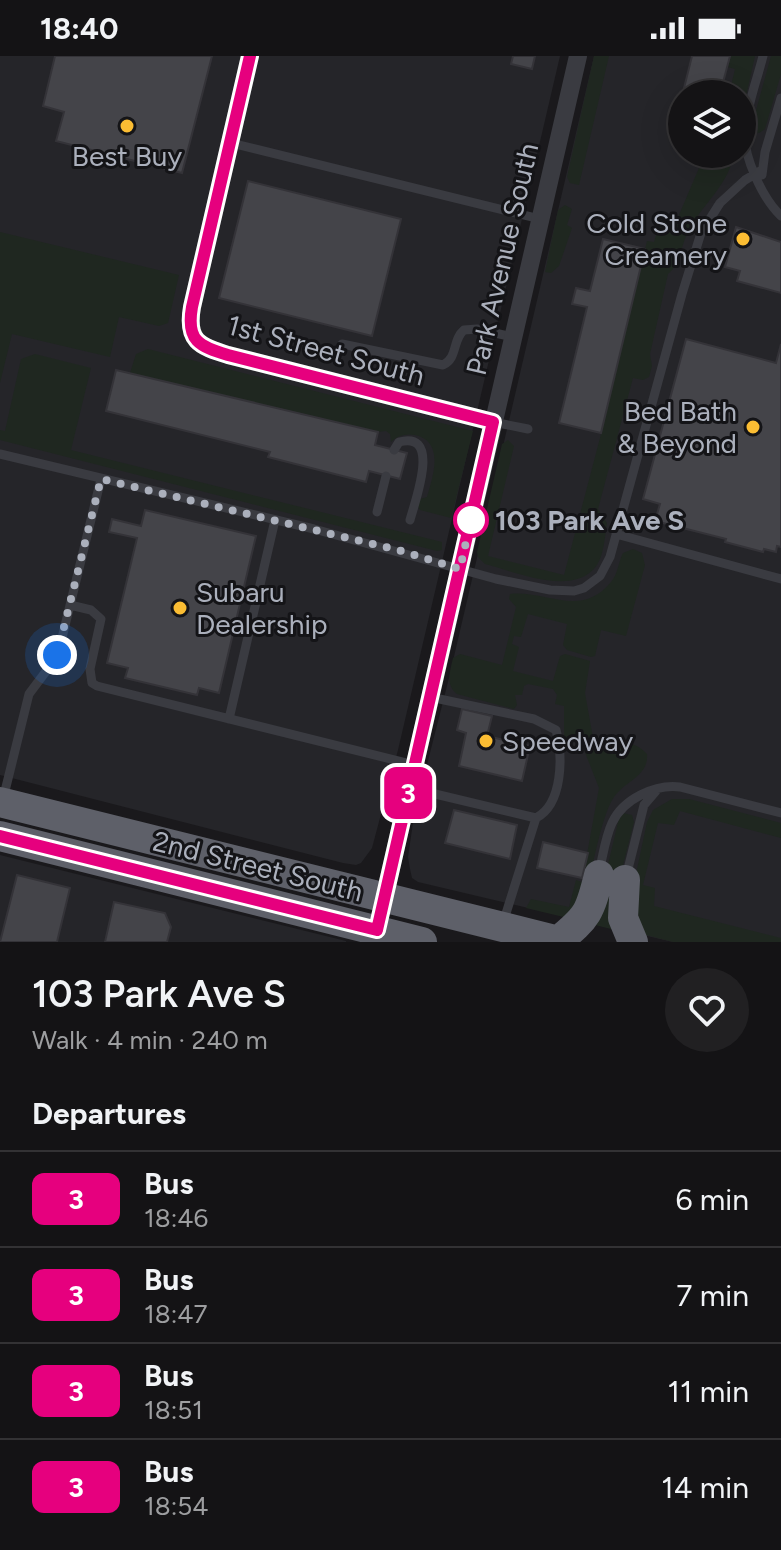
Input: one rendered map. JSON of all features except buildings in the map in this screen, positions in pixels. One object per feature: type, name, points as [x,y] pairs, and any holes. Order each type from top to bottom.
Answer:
[{"type":"highway","name":"2nd Street South","points":[[1,802],[560,941]]},
{"type":"highway","name":"2nd Street South","points":[[0,836],[376,936],[422,942]]},
{"type":"highway","points":[[560,941],[582,922],[612,878]]},
{"type":"highway","points":[[612,878],[633,942]]},
{"type":"street","points":[[231,143],[250,56]]},
{"type":"street","name":"Park Avenue South","points":[[376,936],[578,56]]},
{"type":"street","name":"1st Street South","points":[[231,143],[190,321],[194,339],[228,355],[493,422]]},
{"type":"lane","points":[[763,56],[744,133],[762,191],[781,216]]},
{"type":"lane","points":[[0,454],[550,590],[574,591],[584,588],[600,576],[610,557],[701,233],[720,203],[758,171],[781,98]]},
{"type":"lane","points":[[231,143],[540,219]]},
{"type":"lane","points":[[342,344],[443,365],[453,357],[458,338],[464,330],[477,329],[513,337]]},
{"type":"lane","points":[[493,422],[528,429]]},
{"type":"lane","points":[[394,450],[399,442],[413,442],[422,451],[424,459],[410,520]]},
{"type":"lane","points":[[377,512],[386,476]]},
{"type":"lane","points":[[1,802],[29,694],[57,655],[101,479]]},
{"type":"lane","points":[[229,719],[275,520]]},
{"type":"lane","points":[[616,534],[781,579]]},
{"type":"lane","points":[[70,605],[91,610],[101,619],[90,669],[92,683],[415,765]]},
{"type":"lane","points":[[410,788],[536,818],[546,813],[555,791],[560,758],[556,730],[534,719],[430,697]]},
{"type":"lane","points":[[612,878],[644,805],[655,791],[663,787]]},
{"type":"lane","points":[[612,878],[610,830],[619,812],[636,798],[663,787],[680,787],[781,813]]},
{"type":"lane","points":[[502,927],[536,818]]},
{"type":"shaded area","points":[[0,56],[560,56],[398,750],[372,848],[361,863],[343,863],[0,775]]},
{"type":"shaded area","points":[[594,56],[781,56],[781,942],[673,942],[418,882],[412,878],[408,857],[414,816]]},
{"type":"shaded area","points":[[594,56],[609,56],[579,185],[570,183],[567,177]]},
{"type":"shaded area","points":[[731,56],[755,56],[750,80],[732,80],[735,69],[728,67]]},
{"type":"shaded area","points":[[771,56],[781,56],[781,74],[765,129],[759,133],[756,132],[756,110]]},
{"type":"shaded area","points":[[699,168],[730,168],[693,224],[678,260],[668,274],[650,354],[652,366],[649,377],[643,380],[633,378],[598,509],[607,523],[597,565],[587,575],[560,581],[528,577],[485,564],[477,552],[502,444],[508,440],[514,446],[488,556],[564,575],[647,241],[654,242],[659,226],[673,229]]},
{"type":"shaded area","points":[[565,205],[572,209],[567,225],[572,228],[559,266],[551,273],[545,272],[558,210]]},
{"type":"shaded area","points":[[0,232],[179,275],[168,323],[159,326],[119,317],[110,357],[12,334],[0,383]]},
{"type":"shaded area","points":[[148,349],[473,431],[451,518],[418,507],[420,499],[427,497],[434,470],[434,452],[424,439],[408,434],[391,442],[390,434],[386,431],[378,432],[278,410],[130,373],[136,354]]},
{"type":"shaded area","points":[[35,354],[91,368],[71,450],[442,542],[442,550],[0,440],[0,430],[5,431],[21,359]]},
{"type":"shaded area","points":[[633,549],[642,553],[645,565],[626,636],[601,630],[595,656],[591,657],[567,650],[563,645],[567,624],[528,614],[521,637],[514,636],[512,644],[519,647],[513,671],[553,681],[560,656],[565,654],[590,661],[585,693],[595,749],[629,744],[647,754],[644,768],[619,791],[609,807],[582,913],[576,920],[526,908],[531,899],[569,907],[576,880],[582,882],[599,788],[579,737],[564,738],[564,706],[555,704],[557,695],[553,689],[528,684],[524,686],[522,695],[515,695],[517,705],[514,709],[457,694],[451,686],[450,673],[453,658],[460,654],[502,665],[516,607],[509,599],[510,594],[575,601],[588,599],[611,582],[623,553]]},
{"type":"shaded area","points":[[672,799],[689,799],[781,823],[781,838],[680,811],[674,825],[658,823],[643,885],[655,888],[654,906],[781,938],[781,942],[673,942],[642,934],[633,888],[647,822],[653,810]]},
{"type":"shaded area","points":[[623,813],[632,815],[634,822],[616,893],[619,931],[591,924],[597,911],[619,818]]},
{"type":"shaded area","points":[[0,855],[346,941],[346,942],[0,942]]},
{"type":"bus line","name":"3","points":[[0,836],[377,930],[493,422],[228,355],[194,339],[190,321],[192,307],[250,56]]},
{"type":"place","name":"Best Buy","points":[[127,126]]},
{"type":"place","name":"Cold Stone Creamery","points":[[743,239]]},
{"type":"place","name":"Bed Bath & Beyond","points":[[753,427]]},
{"type":"place","name":"103 Park Ave S","points":[[471,520]]},
{"type":"place","name":"Subaru Dealership","points":[[180,608]]},
{"type":"place","name":"Speedway","points":[[486,741]]},
{"type":"route","points":[[57,655],[101,479],[398,550],[460,569],[474,506],[471,520]]}]
